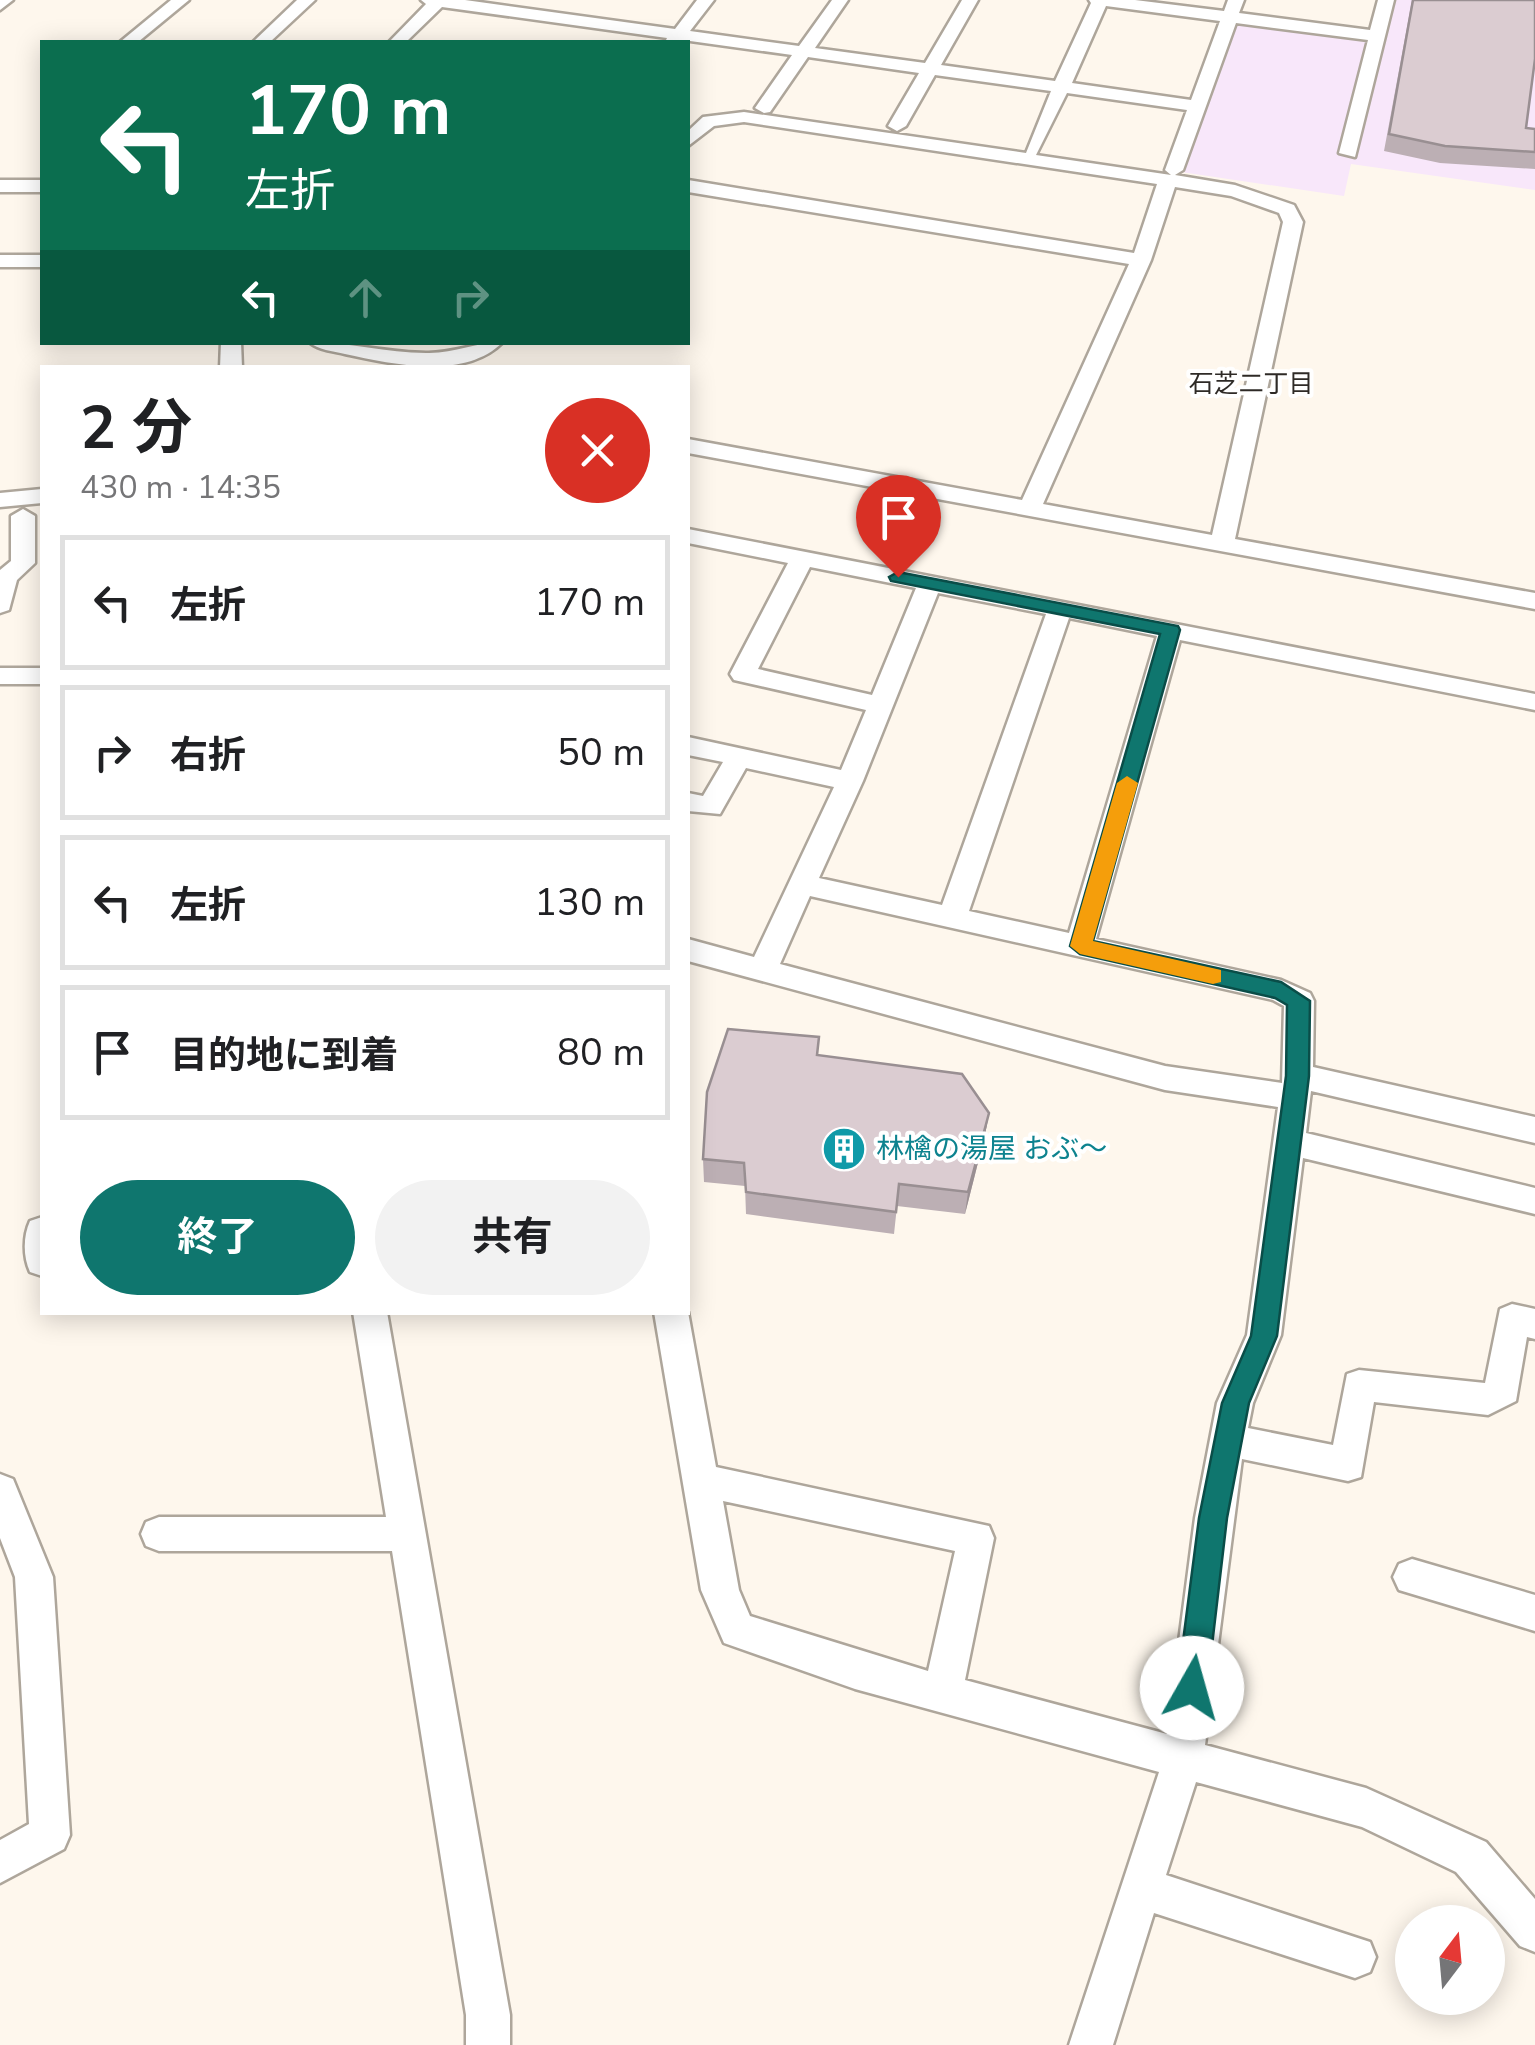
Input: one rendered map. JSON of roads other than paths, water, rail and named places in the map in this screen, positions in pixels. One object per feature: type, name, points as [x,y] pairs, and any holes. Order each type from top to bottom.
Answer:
[{"type":"street","points":[[131,40],[181,0]]},
{"type":"street","points":[[263,40],[308,0]]},
{"type":"street","points":[[428,0],[558,22],[1198,106]]},
{"type":"street","points":[[558,22],[588,0]]},
{"type":"street","points":[[676,38],[706,0]]},
{"type":"street","points":[[764,108],[840,0]]},
{"type":"street","points":[[898,126],[970,0]]},
{"type":"street","points":[[1033,150],[1064,88],[1100,0],[1233,9],[1376,36]]},
{"type":"street","points":[[1348,153],[1386,0]]},
{"type":"street","points":[[399,40],[439,1]]},
{"type":"street","points":[[1029,509],[1141,260],[1233,9]]},
{"type":"street","points":[[690,139],[709,121],[744,116],[1171,175],[1272,200],[1287,209],[1292,222],[1222,544]]},
{"type":"street","points":[[0,210],[6,186],[40,186]]},
{"type":"street","points":[[690,186],[1141,260]]},
{"type":"street","points":[[0,261],[40,261]]},
{"type":"street","points":[[350,345],[446,360],[485,345]]},
{"type":"street","points":[[690,446],[1535,601]]},
{"type":"street","points":[[0,500],[40,496]]},
{"type":"street","points":[[0,606],[6,577],[23,563],[23,516]]},
{"type":"street","points":[[690,536],[1535,702]]},
{"type":"street","points":[[802,559],[743,674],[881,705]]},
{"type":"street","points":[[762,970],[850,781],[930,584]]},
{"type":"street","points":[[952,918],[1060,609]]},
{"type":"street","points":[[1080,946],[1171,630]]},
{"type":"street","points":[[0,676],[40,676]]},
{"type":"street","points":[[690,746],[850,781]]},
{"type":"street","points":[[690,802],[710,806],[739,757]]},
{"type":"street","points":[[800,884],[1281,991],[1298,1001],[1296,1087],[1264,1336],[1235,1403],[1213,1518],[1184,1756],[1091,2045]]},
{"type":"street","points":[[690,951],[1165,1078],[1296,1087],[1535,1130]]},
{"type":"street","points":[[1289,1142],[1535,1201]]},
{"type":"street","points":[[370,1315],[488,2015],[488,2045]]},
{"type":"street","points":[[671,1315],[720,1590],[737,1630],[943,1693],[1366,1808],[1471,1857],[1535,1931]]},
{"type":"street","points":[[1228,1440],[1348,1465],[1359,1385],[1488,1398],[1504,1390],[1512,1320],[1535,1324]]},
{"type":"street","points":[[700,1480],[976,1538],[943,1693]]},
{"type":"street","points":[[0,1491],[34,1577],[50,1834],[0,1862]]},
{"type":"street","points":[[159,1534],[407,1534]]},
{"type":"street","points":[[1412,1577],[1535,1613]]},
{"type":"street","points":[[1142,1888],[1355,1957]]},
{"type":"place","name":"林檎の湯屋 おぶ～","points":[[844,1149]]},
{"type":"district","name":"石芝二丁目","points":[[1251,384]]}]
